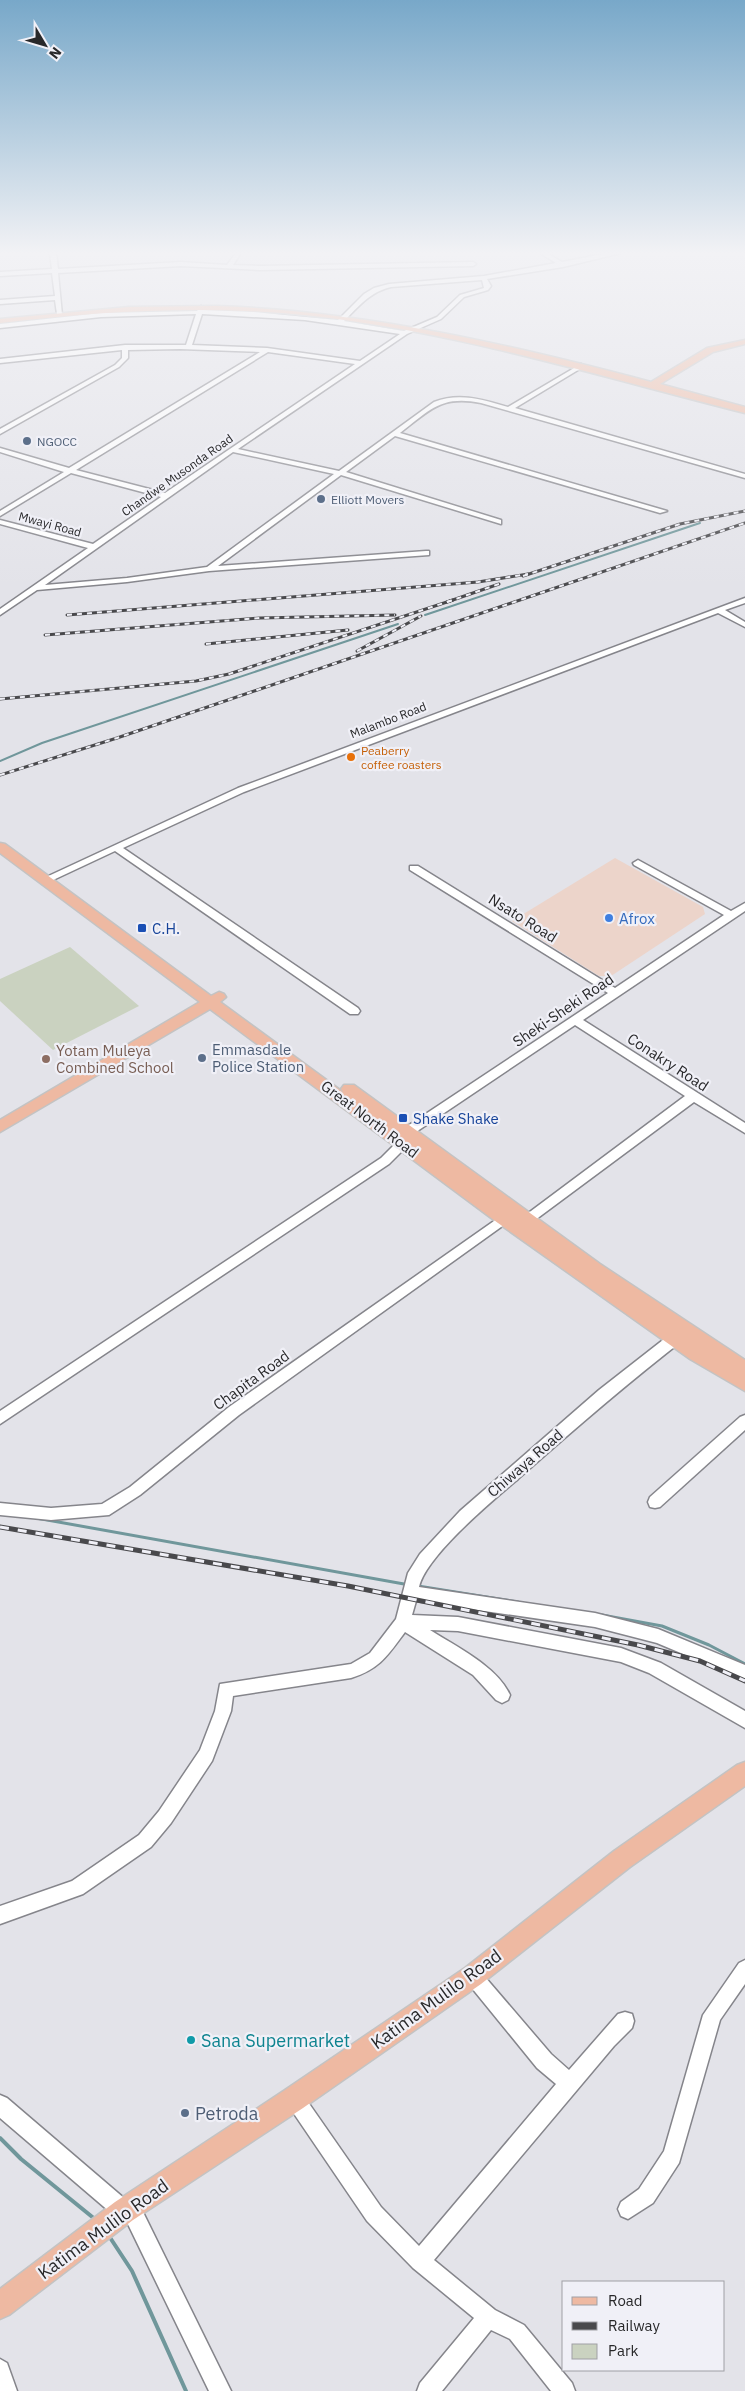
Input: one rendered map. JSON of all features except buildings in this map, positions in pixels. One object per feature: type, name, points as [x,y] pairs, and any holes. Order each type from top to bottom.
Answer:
[{"type":"main road","points":[[575,365],[745,408]]},
{"type":"main road","points":[[584,365],[657,385],[691,365]]},
{"type":"main road","name":"Great North Road","points":[[0,835],[52,877],[216,999],[403,1135],[528,1220],[745,1384]]},
{"type":"main road","name":"Great North Road","points":[[0,847],[52,877]]},
{"type":"main road","points":[[0,1127],[216,999]]},
{"type":"main road","name":"Great North Road","points":[[403,1135],[504,1219],[680,1335],[745,1369]]},
{"type":"main road","name":"Katima Mulilo Road","points":[[0,2306],[115,2218],[294,2099],[472,1976],[622,1859],[745,1773]]},
{"type":"street","points":[[0,432],[118,365]]},
{"type":"street","points":[[0,514],[243,365]]},
{"type":"street","name":"Chandwe Musonda Road","points":[[0,613],[232,450],[359,365]]},
{"type":"street","points":[[509,409],[581,366]]},
{"type":"street","points":[[208,570],[393,433],[436,403],[448,399],[472,400],[509,409],[745,476]]},
{"type":"street","points":[[393,433],[662,511]]},
{"type":"street","points":[[0,450],[70,472],[167,496]]},
{"type":"street","points":[[232,450],[354,476],[498,522]]},
{"type":"street","name":"Mwayi Road","points":[[0,522],[94,547]]},
{"type":"street","points":[[38,588],[208,570],[426,552]]},
{"type":"street","name":"Malambo Road","points":[[52,877],[241,790],[745,600]]},
{"type":"street","points":[[719,610],[745,625]]},
{"type":"street","points":[[117,848],[354,1011]]},
{"type":"street","points":[[638,862],[732,915]]},
{"type":"street","name":"Nsato Road","points":[[414,868],[616,993]]},
{"type":"street","name":"Sheki-Sheki Road","points":[[403,1135],[745,906]]},
{"type":"street","name":"Conakry Road","points":[[575,1020],[745,1129]]},
{"type":"street","points":[[528,1220],[693,1096]]},
{"type":"street","points":[[0,1418],[385,1161],[398,1149],[403,1135]]},
{"type":"street","name":"Chapita Road","points":[[0,1509],[51,1514],[104,1510],[135,1491],[234,1411],[504,1219]]},
{"type":"street","name":"Chiwaya Road","points":[[403,1622],[413,1578],[425,1559],[465,1516],[604,1394],[680,1335]]},
{"type":"street","points":[[655,1502],[745,1421]]},
{"type":"street","points":[[410,1593],[596,1620],[658,1636],[745,1673]]},
{"type":"street","points":[[403,1622],[479,1670],[502,1695]]},
{"type":"street","points":[[403,1622],[458,1624],[621,1654],[655,1668],[745,1720]]},
{"type":"street","points":[[0,1915],[77,1888],[145,1841],[165,1817],[206,1755],[223,1711],[226,1689],[350,1671],[363,1667],[376,1658],[403,1622]]},
{"type":"street","points":[[628,2209],[646,2196],[672,2156],[712,2015],[745,1969]]},
{"type":"street","points":[[472,1976],[544,2061],[570,2084]]},
{"type":"street","points":[[420,2261],[570,2084],[606,2038],[625,2021]]},
{"type":"street","points":[[294,2099],[374,2214],[420,2261],[488,2317],[517,2332],[564,2391]]},
{"type":"street","points":[[0,2105],[115,2218],[220,2391]]},
{"type":"street","points":[[428,2391],[488,2317]]},
{"type":"street","points":[[0,2370],[6,2391]]},
{"type":"shaded area","name":"Afrox","points":[[615,858],[703,907],[705,914],[611,976],[599,976],[512,921]]},
{"type":"green space","points":[[70,947],[139,1006],[53,1050],[0,1001],[0,979]]},
{"type":"waterway","points":[[425,615],[700,523]]},
{"type":"waterway","points":[[0,761],[42,743],[398,624]]},
{"type":"waterway","points":[[36,1518],[404,1584]]},
{"type":"waterway","points":[[418,1586],[518,1602]]},
{"type":"waterway","points":[[602,1615],[662,1626],[709,1645],[745,1664]]},
{"type":"waterway","points":[[0,2138],[21,2159],[96,2220]]},
{"type":"waterway","points":[[109,2236],[132,2271],[186,2391]]},
{"type":"railway","points":[[523,576],[680,524],[745,511]]},
{"type":"railway","points":[[0,775],[117,738],[745,523]]},
{"type":"railway","points":[[67,615],[478,582],[528,574]]},
{"type":"railway","points":[[448,602],[499,584]]},
{"type":"railway","points":[[448,602],[453,600]]},
{"type":"railway","points":[[0,699],[196,681],[229,674],[448,602]]},
{"type":"railway","points":[[45,635],[260,618],[395,615]]},
{"type":"railway","points":[[357,651],[421,616]]},
{"type":"railway","points":[[206,644],[348,630]]},
{"type":"railway","points":[[0,1527],[348,1586],[638,1645],[700,1661],[745,1681]]},
{"type":"place","name":"NGOCC","points":[[27,441]]},
{"type":"place","name":"Elliott Movers","points":[[321,499]]},
{"type":"place","name":"Peaberry coffee roasters","points":[[351,757]]},
{"type":"place","name":"Afrox","points":[[609,918]]},
{"type":"place","name":"C.H.","points":[[142,928]]},
{"type":"place","name":"Emmasdale Police Station","points":[[202,1058]]},
{"type":"place","name":"Yotam Muleya Combined School","points":[[46,1059]]},
{"type":"place","name":"Shake Shake","points":[[403,1118]]},
{"type":"place","name":"Sana Supermarket","points":[[191,2040]]},
{"type":"place","name":"Petroda","points":[[185,2113]]}]
